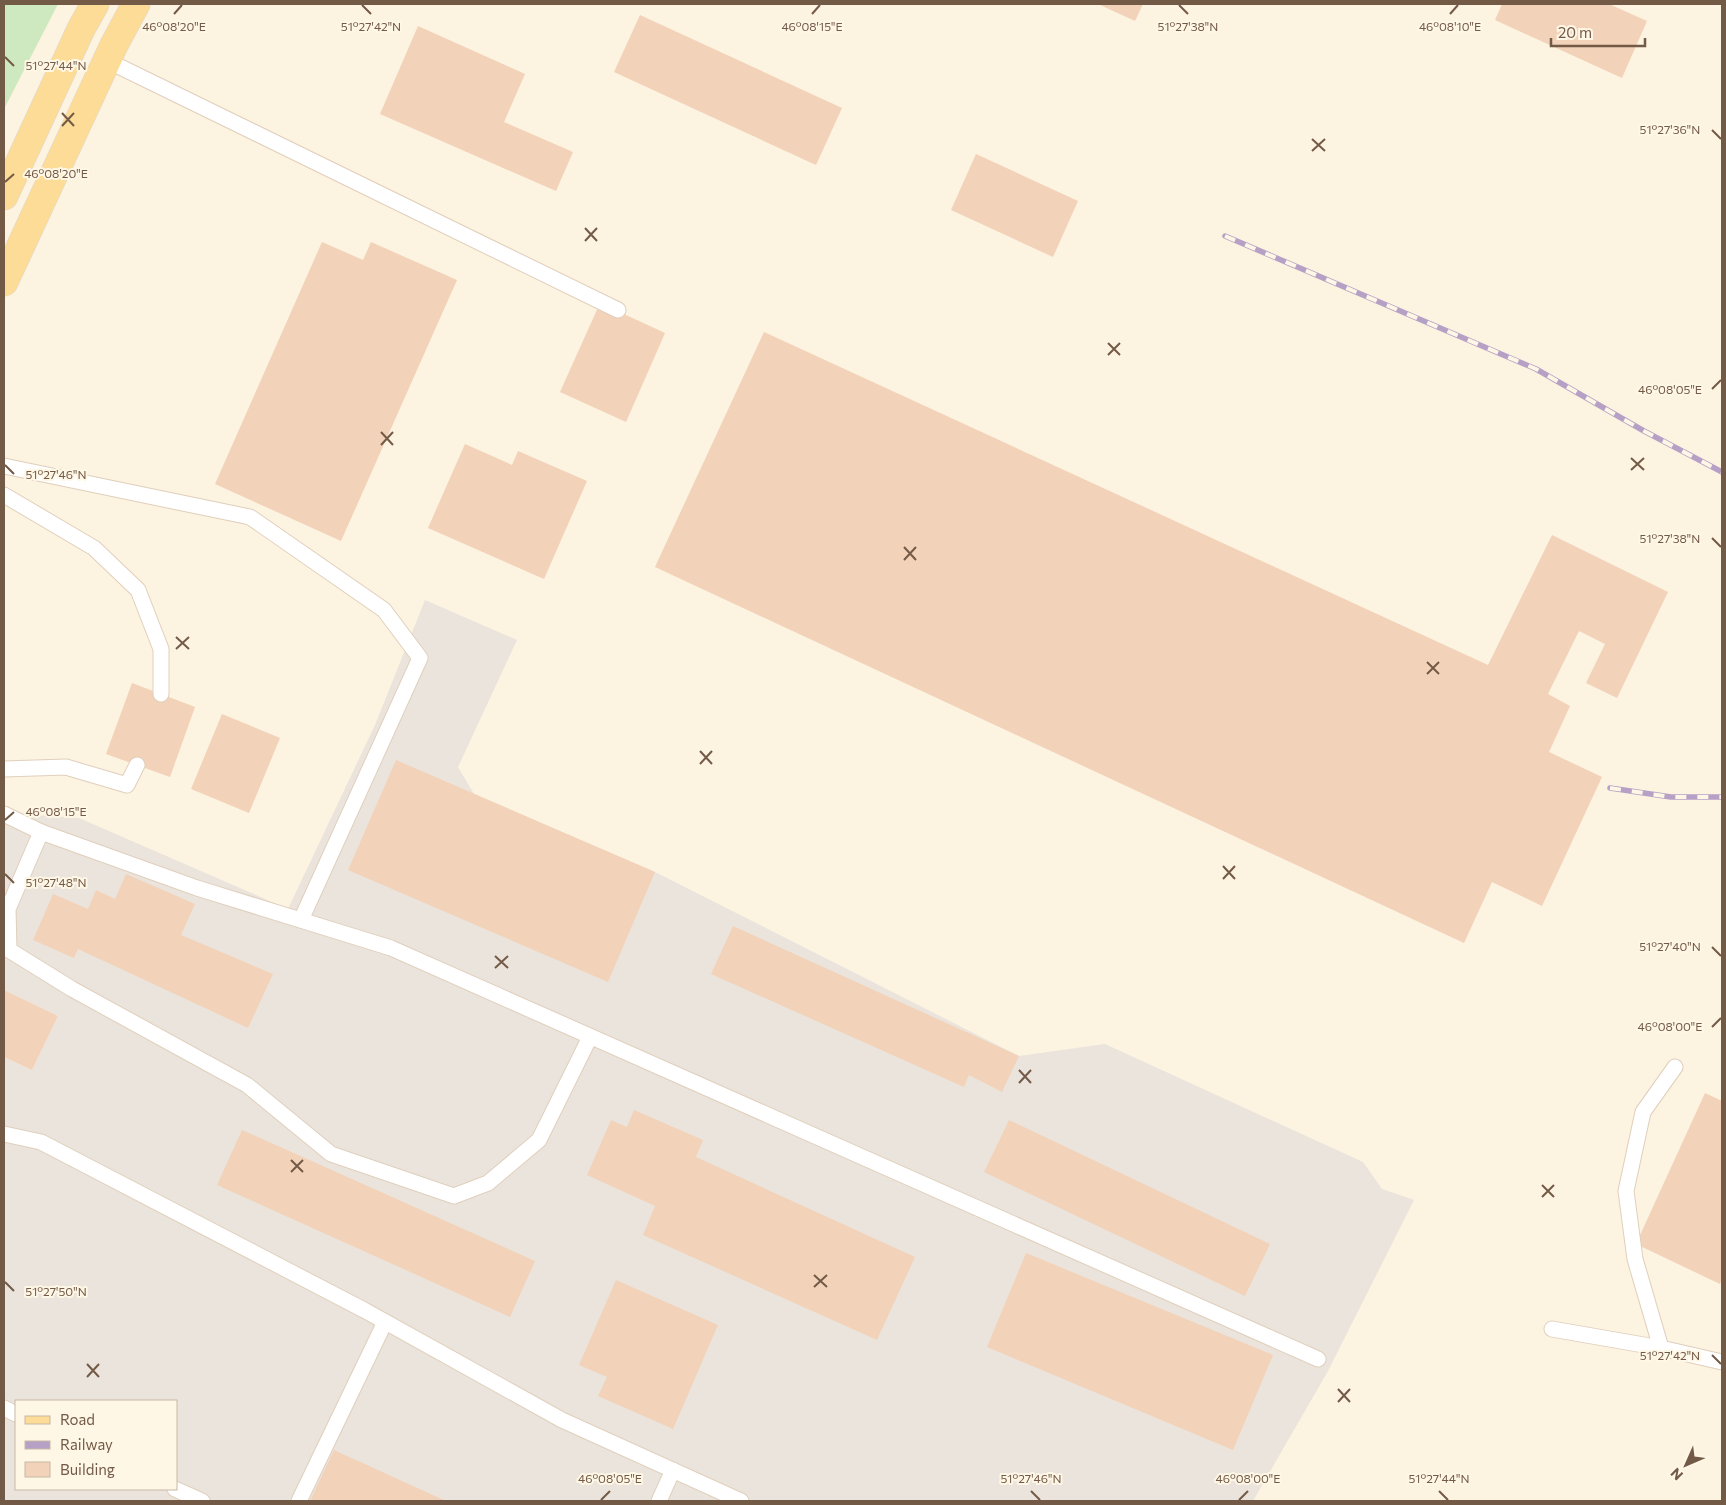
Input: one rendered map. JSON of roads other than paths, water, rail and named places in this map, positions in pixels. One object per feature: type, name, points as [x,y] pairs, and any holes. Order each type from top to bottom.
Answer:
[{"type":"main road","points":[[4,196],[95,4]]},
{"type":"main road","points":[[4,282],[106,60],[136,4]]},
{"type":"lane","points":[[106,60],[618,310]]},
{"type":"lane","points":[[4,466],[250,518],[384,610],[420,658],[301,920]]},
{"type":"lane","points":[[4,496],[94,548],[138,590],[161,649],[161,694]]},
{"type":"lane","points":[[4,769],[66,767],[127,786],[137,765]]},
{"type":"lane","points":[[4,814],[41,832],[197,888],[391,948],[1318,1359]]},
{"type":"lane","points":[[41,832],[8,910],[9,950],[72,988],[247,1085],[330,1154],[454,1196],[488,1183],[538,1140],[590,1037]]},
{"type":"lane","points":[[1661,1348],[1635,1259],[1626,1191],[1643,1112],[1675,1067]]},
{"type":"lane","points":[[4,1134],[41,1142],[385,1322],[562,1420],[741,1501]]},
{"type":"lane","points":[[299,1501],[385,1322]]},
{"type":"lane","points":[[1552,1329],[1661,1348],[1722,1362]]},
{"type":"lane","points":[[659,1501],[673,1470]]},
{"type":"lane","points":[[177,1490],[202,1501]]},
{"type":"railway","points":[[1225,236],[1536,369],[1644,431],[1722,472]]},
{"type":"railway","points":[[1610,788],[1671,797],[1722,797]]}]
